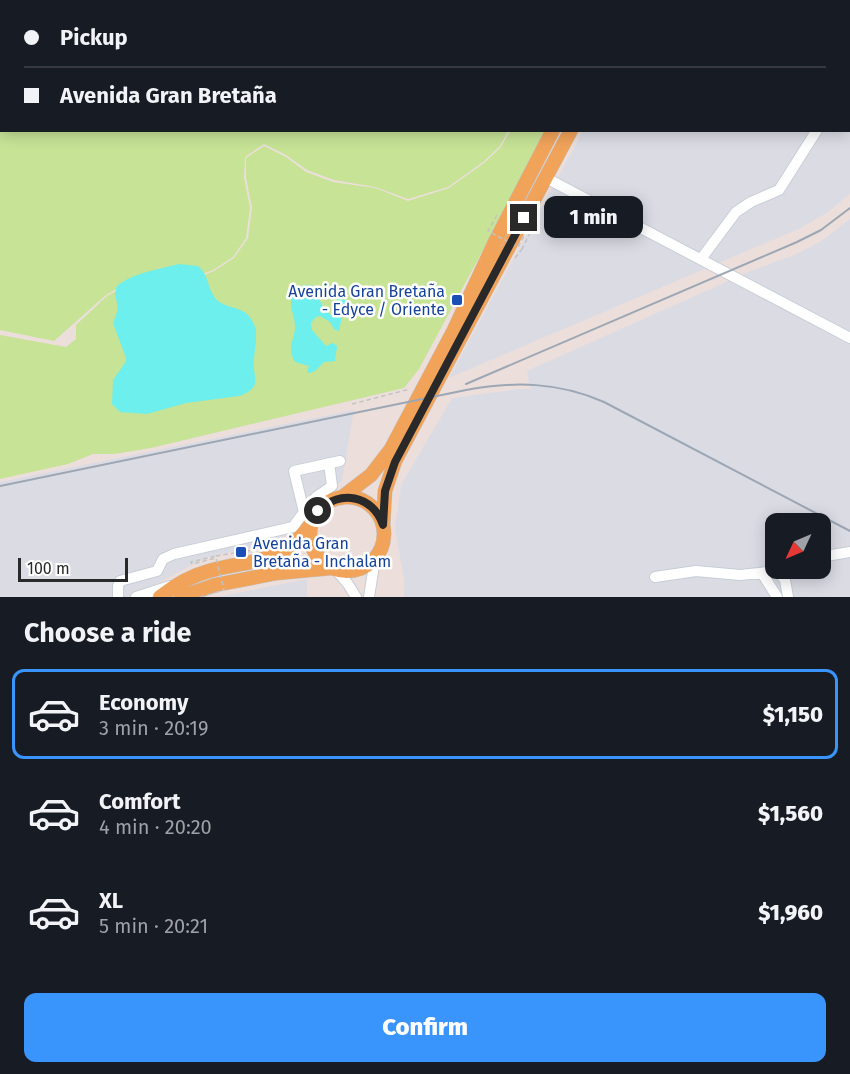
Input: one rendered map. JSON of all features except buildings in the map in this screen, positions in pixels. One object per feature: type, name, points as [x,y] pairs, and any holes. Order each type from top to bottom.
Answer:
[{"type":"main road","points":[[160,597],[182,582],[213,570],[274,556],[296,541],[308,517],[315,515],[324,505],[341,498],[371,475],[391,449],[552,132]]},
{"type":"main road","points":[[181,597],[215,585],[277,573],[334,569],[357,571],[375,559],[383,546],[385,491],[395,462],[570,132]]},
{"type":"main road","points":[[519,193],[534,181],[546,178]]},
{"type":"main road","points":[[341,498],[356,498],[369,504],[377,512],[383,525]]},
{"type":"main road","points":[[308,517],[313,549],[318,558],[334,569]]},
{"type":"street","points":[[701,259],[736,212],[751,202],[779,190],[816,132]]},
{"type":"street","points":[[546,178],[850,338]]},
{"type":"street","points":[[118,597],[120,581],[157,571],[162,561],[178,552],[289,529],[297,524],[308,517],[317,496],[332,486],[334,462],[294,471],[308,517]]},
{"type":"street","points":[[831,555],[850,552]]},
{"type":"street","points":[[369,597],[375,559]]},
{"type":"street","points":[[334,569],[356,597]]},
{"type":"street","points":[[655,577],[696,570],[730,575],[765,572]]},
{"type":"street","points":[[762,573],[777,597]]},
{"type":"street","points":[[785,579],[788,597]]},
{"type":"street","points":[[136,597],[182,582]]},
{"type":"path","points":[[497,215],[488,231],[518,247],[531,224],[534,225],[522,249]]},
{"type":"path","points":[[352,404],[406,391],[413,386]]},
{"type":"path","points":[[200,597],[224,590],[222,580],[216,558],[192,564],[191,562],[216,556]]},
{"type":"shaded area","points":[[582,132],[850,132],[850,194],[828,212],[801,228],[449,378]]},
{"type":"shaded area","points":[[850,219],[850,597],[404,597],[404,579],[395,529],[401,485],[452,398],[530,389],[527,371],[753,270],[794,255],[820,242]]},
{"type":"shaded area","points":[[354,410],[342,481],[297,521],[281,541],[207,557],[147,589],[142,597],[0,597],[0,482]]},
{"type":"shaded area","points":[[307,579],[307,597],[217,597]]},
{"type":"green space","points":[[0,132],[507,132],[500,146],[483,162],[448,187],[408,199],[375,187],[334,180],[307,170],[286,155],[264,144],[245,157],[244,178],[250,208],[246,238],[233,257],[213,270],[194,277],[134,279],[106,295],[54,341],[0,330]]},
{"type":"green space","points":[[509,132],[546,132],[419,369],[404,388],[151,448],[114,454],[93,454],[68,464],[0,479],[0,335],[66,347],[76,339],[76,325],[107,296],[135,281],[194,279],[214,271],[234,258],[248,238],[252,208],[246,178],[246,158],[264,146],[286,157],[306,172],[333,182],[375,188],[408,201],[449,188],[484,163],[501,147]]},
{"type":"water","points":[[179,264],[198,266],[204,273],[215,298],[222,304],[243,311],[255,326],[254,386],[239,396],[186,403],[147,414],[120,412],[112,404],[113,380],[126,358],[113,323],[118,309],[115,293],[117,286],[139,274]]},
{"type":"water","points":[[312,285],[324,309],[331,315],[336,313],[337,299],[346,300],[349,306],[342,316],[339,331],[320,316],[311,323],[312,330],[326,346],[333,343],[337,346],[335,361],[324,362],[310,373],[307,372],[309,366],[295,362],[291,353],[295,323],[291,303],[294,292],[299,286]]},
{"type":"railway","points":[[466,384],[797,242],[821,230],[850,208]]},
{"type":"railway","points":[[0,486],[466,390],[501,385],[536,385],[570,390],[604,402],[850,531]]},
{"type":"place","name":"Avenida Gran Bretaña - Edyce / Oriente","points":[[457,300]]},
{"type":"place","name":"Avenida Gran Bretaña - Inchalam","points":[[241,552]]},
{"type":"route","points":[[318,511],[328,502],[336,499],[356,498],[373,508],[380,516],[383,525],[385,491],[395,462],[524,218]]}]
